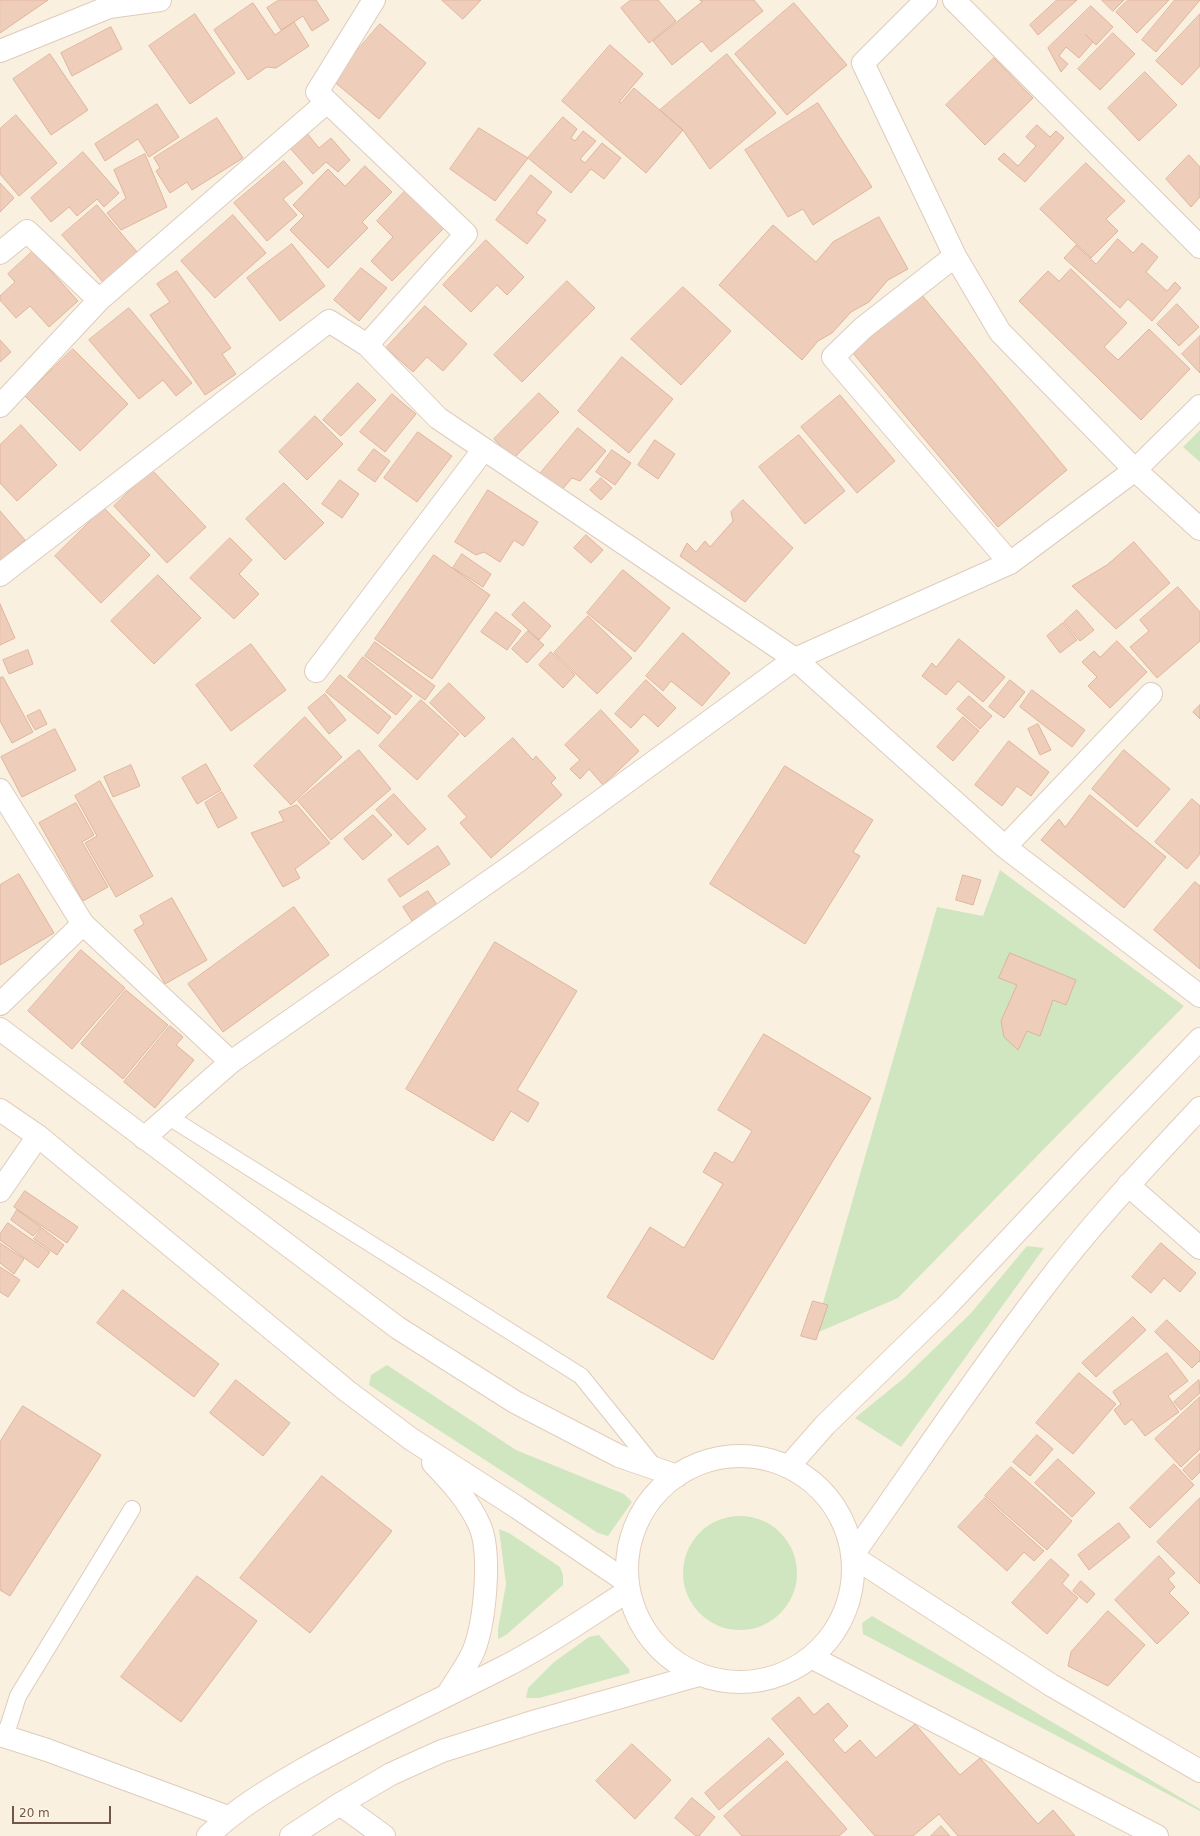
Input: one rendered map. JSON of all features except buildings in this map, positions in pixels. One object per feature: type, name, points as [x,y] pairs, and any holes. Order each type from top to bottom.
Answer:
[{"type":"street","points":[[0,51],[106,4],[160,0]]},
{"type":"street","points":[[367,345],[466,234],[317,92],[374,0]]},
{"type":"street","points":[[926,0],[863,63],[955,256],[1000,332],[1135,470],[1200,529]]},
{"type":"street","points":[[954,0],[1200,247]]},
{"type":"street","points":[[0,406],[99,300],[326,102]]},
{"type":"street","points":[[0,253],[27,231],[99,300]]},
{"type":"street","points":[[955,256],[863,328],[833,357],[1010,563]]},
{"type":"street","points":[[0,575],[328,321],[367,345],[438,418],[795,659],[1005,847],[1200,996]]},
{"type":"street","points":[[144,1138],[231,1062],[514,864],[795,659],[1010,563],[1135,470],[1200,406]]},
{"type":"street","points":[[316,671],[484,449]]},
{"type":"street","points":[[1005,847],[1151,694]]},
{"type":"street","points":[[0,790],[83,924],[231,1062]]},
{"type":"street","points":[[0,1004],[83,924]]},
{"type":"street","points":[[0,1029],[398,1328],[515,1402],[619,1456],[677,1476]]},
{"type":"street","points":[[788,1467],[824,1425],[946,1307],[1084,1159],[1200,1039]]},
{"type":"street","points":[[852,1556],[1044,1287],[1128,1185],[1200,1108]]},
{"type":"street","points":[[0,1110],[38,1136],[347,1391],[411,1439],[518,1508],[628,1586]]},
{"type":"street","points":[[0,1191],[38,1136]]},
{"type":"street","points":[[1128,1185],[1200,1248]]},
{"type":"street","points":[[411,1439],[458,1489],[479,1525],[486,1558],[485,1600],[474,1649],[448,1694]]},
{"type":"street","points":[[735,1457],[766,1460],[788,1467],[809,1481],[831,1503],[844,1525],[852,1556],[853,1579],[846,1608],[840,1622],[827,1641],[811,1657],[791,1670],[762,1680],[746,1682],[722,1681],[699,1675],[674,1662],[653,1642],[637,1618],[628,1586],[628,1551],[637,1522],[654,1496],[677,1476],[698,1465],[720,1458],[735,1457]]},
{"type":"street","points":[[852,1556],[1051,1685],[1200,1771]]},
{"type":"street","points":[[208,1836],[228,1817],[266,1792],[334,1752],[503,1667],[574,1626],[628,1586]]},
{"type":"street","points":[[811,1657],[1142,1833]]},
{"type":"street","points":[[291,1836],[340,1804],[391,1774],[442,1751],[536,1721],[699,1675]]},
{"type":"street","points":[[2,1736],[47,1750],[228,1817]]},
{"type":"street","points":[[340,1804],[384,1836]]},
{"type":"lane","points":[[169,1117],[580,1376],[656,1468]]},
{"type":"lane","points":[[2,1736],[18,1696],[132,1509]]},
{"type":"green space","points":[[1200,430],[1200,462],[1183,447]]},
{"type":"green space","points":[[1000,870],[1184,1006],[898,1298],[814,1334],[937,907],[983,916]]},
{"type":"green space","points":[[1027,1246],[1044,1248],[901,1447],[855,1418],[904,1378],[971,1313]]},
{"type":"green space","points":[[387,1365],[516,1450],[624,1494],[632,1502],[608,1536],[598,1533],[369,1385],[371,1375]]},
{"type":"green space","points":[[740,1516],[762,1520],[780,1533],[793,1551],[797,1573],[793,1595],[780,1613],[762,1626],[740,1630],[718,1626],[700,1613],[687,1595],[683,1573],[687,1551],[700,1533],[718,1520]]},
{"type":"green space","points":[[499,1529],[509,1533],[560,1567],[563,1575],[563,1585],[506,1635],[498,1639],[498,1629],[506,1584]]},
{"type":"green space","points":[[872,1616],[1200,1809],[1200,1811],[863,1634],[862,1623]]},
{"type":"green space","points":[[599,1635],[629,1669],[630,1673],[539,1698],[526,1698],[528,1688],[554,1662],[589,1637]]}]
